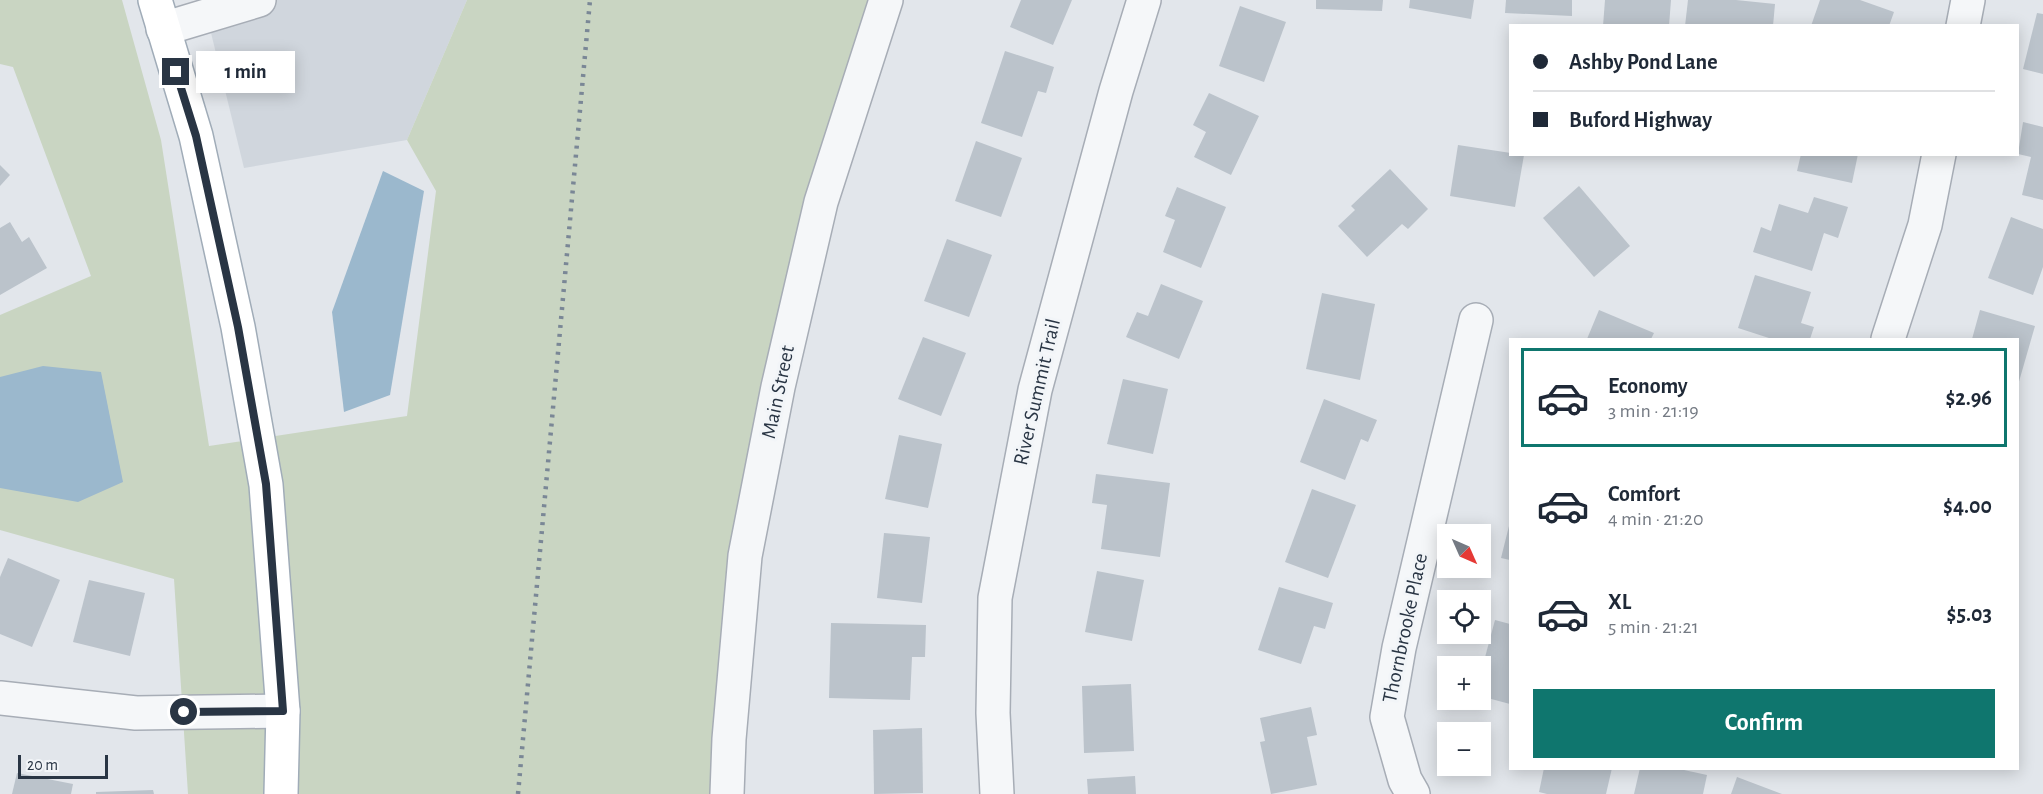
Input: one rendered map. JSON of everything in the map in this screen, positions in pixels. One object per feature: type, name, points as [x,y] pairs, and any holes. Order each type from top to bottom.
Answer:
[{"type":"main road","points":[[159,14],[196,136],[238,327],[266,484],[283,711],[281,794]]},
{"type":"street","points":[[159,14],[259,0]]},
{"type":"street","name":"Main Street","points":[[727,794],[729,739],[745,556],[778,387],[821,202],[886,0]]},
{"type":"street","name":"River Summit Trail","points":[[997,794],[993,713],[995,598],[1035,390],[1116,91],[1144,0]]},
{"type":"street","points":[[1963,24],[1968,0]]},
{"type":"street","points":[[1888,338],[1925,225],[1939,156]]},
{"type":"street","name":"Thornbrooke Place","points":[[1413,794],[1405,780],[1387,717],[1399,648],[1476,320]]},
{"type":"street","points":[[0,698],[136,713],[283,711]]},
{"type":"shaded area","points":[[203,0],[467,0],[407,140],[244,168]]},
{"type":"green space","points":[[0,0],[122,0],[161,140],[209,446],[407,416],[436,191],[407,140],[467,0],[869,0],[807,226],[727,794],[188,794],[174,579],[0,530],[0,315],[91,276],[13,67],[0,64]]},
{"type":"water","points":[[383,171],[424,191],[390,395],[344,412],[332,312]]},
{"type":"water","points":[[43,366],[101,372],[123,482],[78,502],[0,488],[0,377]]},
{"type":"building","points":[[1021,0],[1072,0],[1053,45],[1010,27]]},
{"type":"building","points":[[1316,0],[1383,0],[1382,11],[1316,9]]},
{"type":"building","points":[[1410,0],[1474,0],[1471,19],[1409,8]]},
{"type":"building","points":[[1506,0],[1572,0],[1572,16],[1505,13]]},
{"type":"building","points":[[1605,0],[1671,0],[1669,24],[1603,24]]},
{"type":"building","points":[[1688,0],[1736,0],[1775,4],[1773,24],[1685,24]]},
{"type":"building","points":[[1820,0],[1860,0],[1894,12],[1890,24],[1812,24]]},
{"type":"building","points":[[1240,6],[1286,22],[1264,82],[1219,66]]},
{"type":"building","points":[[2037,13],[2043,14],[2043,74],[2023,69]]},
{"type":"building","points":[[1005,51],[1054,67],[1046,93],[1038,91],[1022,137],[981,123]]},
{"type":"building","points":[[1209,93],[1259,116],[1231,175],[1194,157],[1206,132],[1193,125]]},
{"type":"building","points":[[2023,122],[2043,127],[2043,200],[2022,195],[2031,157],[2019,154]]},
{"type":"building","points":[[976,141],[1022,158],[1001,217],[955,201]]},
{"type":"building","points":[[1458,145],[1509,153],[1509,156],[1524,156],[1515,207],[1450,196]]},
{"type":"building","points":[[1801,156],[1858,156],[1852,183],[1797,171]]},
{"type":"building","points":[[0,165],[10,175],[0,186]]},
{"type":"building","points":[[1390,169],[1428,209],[1408,229],[1402,224],[1367,257],[1338,226],[1355,210],[1351,206]]},
{"type":"building","points":[[1579,186],[1630,246],[1594,277],[1543,218]]},
{"type":"building","points":[[1177,187],[1226,207],[1201,268],[1163,252],[1175,220],[1165,216]]},
{"type":"building","points":[[1814,197],[1848,207],[1838,238],[1824,233],[1812,271],[1753,252],[1761,227],[1771,231],[1779,204],[1808,213]]},
{"type":"building","points":[[2011,217],[2043,229],[2043,267],[2033,295],[1988,278]]},
{"type":"building","points":[[10,222],[22,242],[29,237],[47,268],[0,295],[0,228]]},
{"type":"building","points":[[947,239],[992,255],[969,317],[924,301]]},
{"type":"building","points":[[1755,275],[1811,292],[1801,323],[1814,327],[1810,338],[1769,338],[1738,328]]},
{"type":"building","points":[[1161,284],[1203,301],[1179,359],[1126,337],[1137,312],[1148,316]]},
{"type":"building","points":[[1322,293],[1375,304],[1360,380],[1306,369]]},
{"type":"building","points":[[1599,310],[1654,333],[1652,338],[1587,338]]},
{"type":"building","points":[[1980,310],[2035,326],[2019,382],[2019,338],[1972,338]]},
{"type":"building","points":[[923,337],[966,353],[941,416],[898,399]]},
{"type":"building","points":[[1123,379],[1168,389],[1153,454],[1107,444]]},
{"type":"building","points":[[1324,399],[1377,420],[1368,442],[1361,439],[1345,480],[1300,462]]},
{"type":"building","points":[[899,435],[942,444],[928,508],[885,499]]},
{"type":"building","points":[[1096,474],[1170,483],[1160,557],[1101,549],[1107,505],[1092,503]]},
{"type":"building","points":[[1312,489],[1356,505],[1328,578],[1285,562]]},
{"type":"building","points":[[1509,526],[1509,560],[1501,558]]},
{"type":"building","points":[[884,533],[930,537],[922,603],[877,598]]},
{"type":"building","points":[[8,558],[60,580],[32,647],[0,634],[0,577]]},
{"type":"building","points":[[1097,571],[1144,580],[1132,641],[1085,632]]},
{"type":"building","points":[[89,580],[145,593],[130,656],[73,642]]},
{"type":"building","points":[[1279,587],[1333,603],[1325,629],[1314,626],[1301,664],[1258,650]]},
{"type":"building","points":[[1495,620],[1509,624],[1509,704],[1491,699],[1491,656],[1485,656],[1489,644],[1491,644]]},
{"type":"building","points":[[831,623],[926,625],[925,657],[912,657],[910,700],[829,698]]},
{"type":"building","points":[[1131,684],[1134,751],[1084,753],[1082,686]]},
{"type":"building","points":[[1311,707],[1317,735],[1307,737],[1317,785],[1271,794],[1260,742],[1265,741],[1260,718]]},
{"type":"building","points":[[922,728],[923,793],[874,794],[873,730]]},
{"type":"building","points":[[1544,770],[1612,770],[1606,794],[1539,792]]},
{"type":"building","points":[[1640,770],[1684,770],[1707,775],[1703,794],[1634,794]]},
{"type":"building","points":[[17,773],[73,784],[71,794],[12,794]]},
{"type":"building","points":[[1135,776],[1136,794],[1088,794],[1087,779]]},
{"type":"building","points":[[1737,777],[1782,794],[1731,794]]},
{"type":"building","points":[[153,790],[154,794],[96,794],[96,792]]},
{"type":"railway","points":[[518,794],[590,0]]},
{"type":"route","points":[[176,72],[196,136],[238,327],[266,484],[283,711],[184,712]]}]
